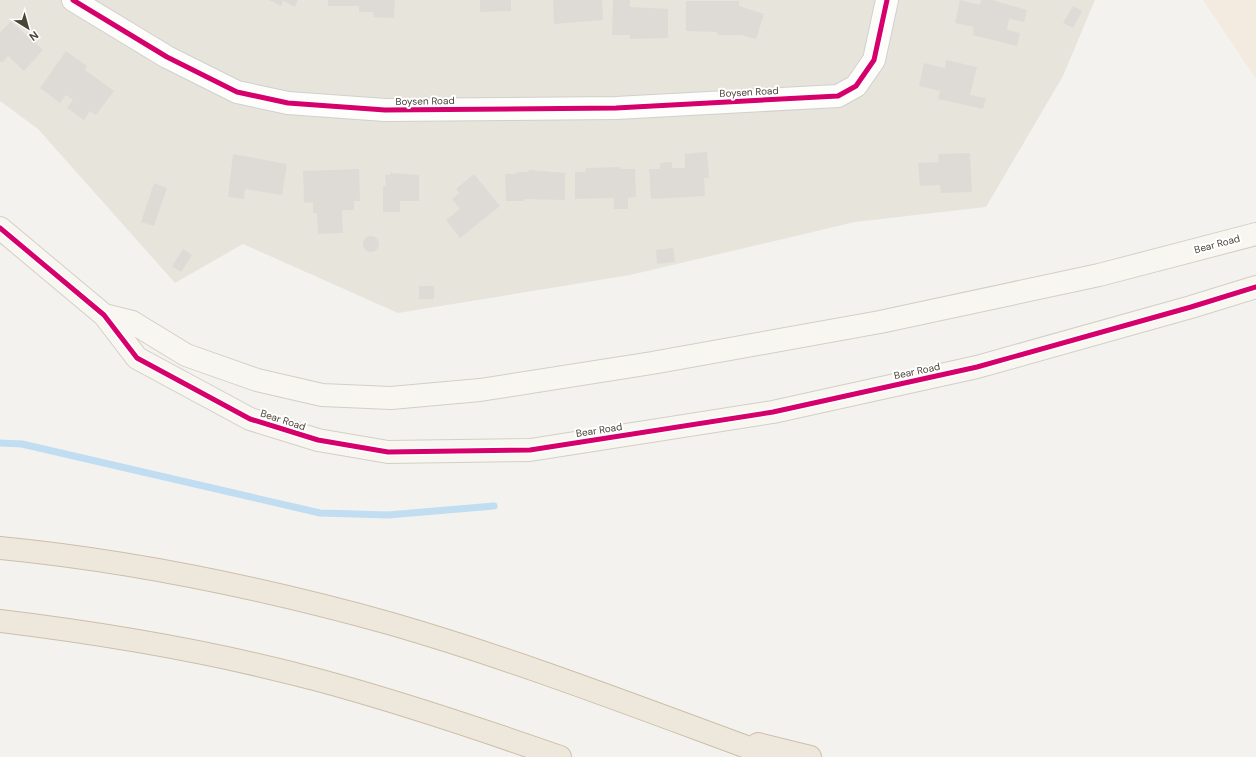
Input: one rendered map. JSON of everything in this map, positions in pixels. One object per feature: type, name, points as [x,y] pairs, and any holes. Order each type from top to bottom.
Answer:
[{"type":"highway","points":[[0,548],[73,555],[155,568],[235,584],[393,625],[470,648],[774,757]]},
{"type":"highway","points":[[0,621],[86,632],[158,644],[245,662],[396,702],[560,757]]},
{"type":"highway","points":[[701,730],[810,757]]},
{"type":"street","name":"Boysen Road","points":[[74,0],[167,57],[237,92],[288,103],[385,110],[616,108],[838,96],[856,86],[874,60],[887,0]]},
{"type":"street","name":"Bear Road","points":[[0,228],[104,315],[137,358],[250,419],[318,440],[388,452],[530,450],[772,412],[977,367],[1184,310],[1256,287]]},
{"type":"street","name":"Bear Road","points":[[104,315],[132,322],[186,355],[257,380],[322,395],[391,398],[480,390],[652,364],[880,322],[1099,275],[1256,234]]},
{"type":"shaded area","points":[[0,0],[1095,0],[1063,76],[986,207],[855,222],[630,275],[398,313],[243,244],[175,283],[38,129],[0,101]]},
{"type":"shaded area","points":[[1203,0],[1256,0],[1256,79]]},
{"type":"building","points":[[269,0],[298,0],[295,7],[283,1],[281,6]]},
{"type":"building","points":[[328,0],[395,0],[394,18],[374,17],[373,12],[359,12],[359,6],[328,6]]},
{"type":"building","points":[[480,0],[511,0],[511,11],[480,12]]},
{"type":"building","points":[[553,0],[602,0],[603,20],[554,24]]},
{"type":"building","points":[[613,0],[630,0],[630,7],[668,9],[668,38],[630,39],[630,35],[612,35]]},
{"type":"building","points":[[960,0],[980,5],[981,0],[992,0],[1027,10],[1024,22],[1009,19],[1007,30],[1020,33],[1017,46],[973,35],[974,27],[955,23]]},
{"type":"building","points":[[686,1],[739,1],[739,6],[764,14],[756,39],[742,35],[718,35],[717,32],[686,31]]},
{"type":"building","points":[[1073,6],[1082,11],[1073,28],[1063,23]]},
{"type":"building","points":[[11,21],[29,38],[33,33],[37,36],[33,41],[43,50],[24,71],[8,56],[2,63],[0,61],[0,33]]},
{"type":"building","points":[[66,51],[87,66],[85,70],[114,91],[96,115],[90,111],[84,120],[67,108],[73,100],[66,95],[60,103],[40,88]]},
{"type":"building","points":[[946,60],[977,67],[970,95],[986,98],[983,109],[938,99],[940,91],[919,86],[924,63],[945,68]]},
{"type":"building","points":[[707,152],[709,178],[704,178],[705,196],[651,199],[649,169],[660,169],[660,163],[672,162],[672,168],[685,168],[685,154]]},
{"type":"building","points":[[970,153],[972,192],[941,193],[940,185],[920,186],[918,163],[939,162],[938,154]]},
{"type":"building","points":[[233,154],[287,164],[282,195],[245,189],[244,199],[228,197]]},
{"type":"building","points":[[621,167],[621,169],[635,169],[636,197],[628,198],[628,209],[614,209],[614,198],[575,199],[575,172],[585,172],[586,168]]},
{"type":"building","points":[[359,169],[360,201],[354,201],[354,210],[343,210],[343,233],[318,234],[317,213],[313,213],[313,202],[304,203],[303,171]]},
{"type":"building","points":[[529,170],[565,173],[565,200],[524,199],[524,201],[506,201],[505,174],[529,172]]},
{"type":"building","points":[[390,173],[419,175],[419,201],[400,201],[400,212],[383,212],[383,186],[386,186],[385,175],[390,175]]},
{"type":"building","points":[[474,174],[500,206],[460,238],[446,220],[460,209],[452,199],[459,193],[456,189]]},
{"type":"building","points":[[154,183],[167,188],[154,226],[141,222]]},
{"type":"building","points":[[371,236],[378,241],[379,244],[374,251],[371,252],[364,247],[363,244],[368,237]]},
{"type":"building","points":[[673,248],[675,262],[657,264],[656,250]]},
{"type":"building","points":[[183,249],[192,255],[181,272],[172,266]]},
{"type":"building","points":[[419,286],[434,286],[434,299],[419,299]]},
{"type":"waterway","points":[[0,443],[22,444],[320,513],[388,515],[494,506]]},
{"type":"cycle path","points":[[73,0],[167,57],[237,92],[288,103],[385,110],[616,108],[838,96],[856,86],[874,60],[887,0]]},
{"type":"cycle path","points":[[0,228],[104,315],[137,358],[250,419],[318,440],[388,452],[530,450],[773,412],[977,367],[1191,307],[1256,287]]}]
